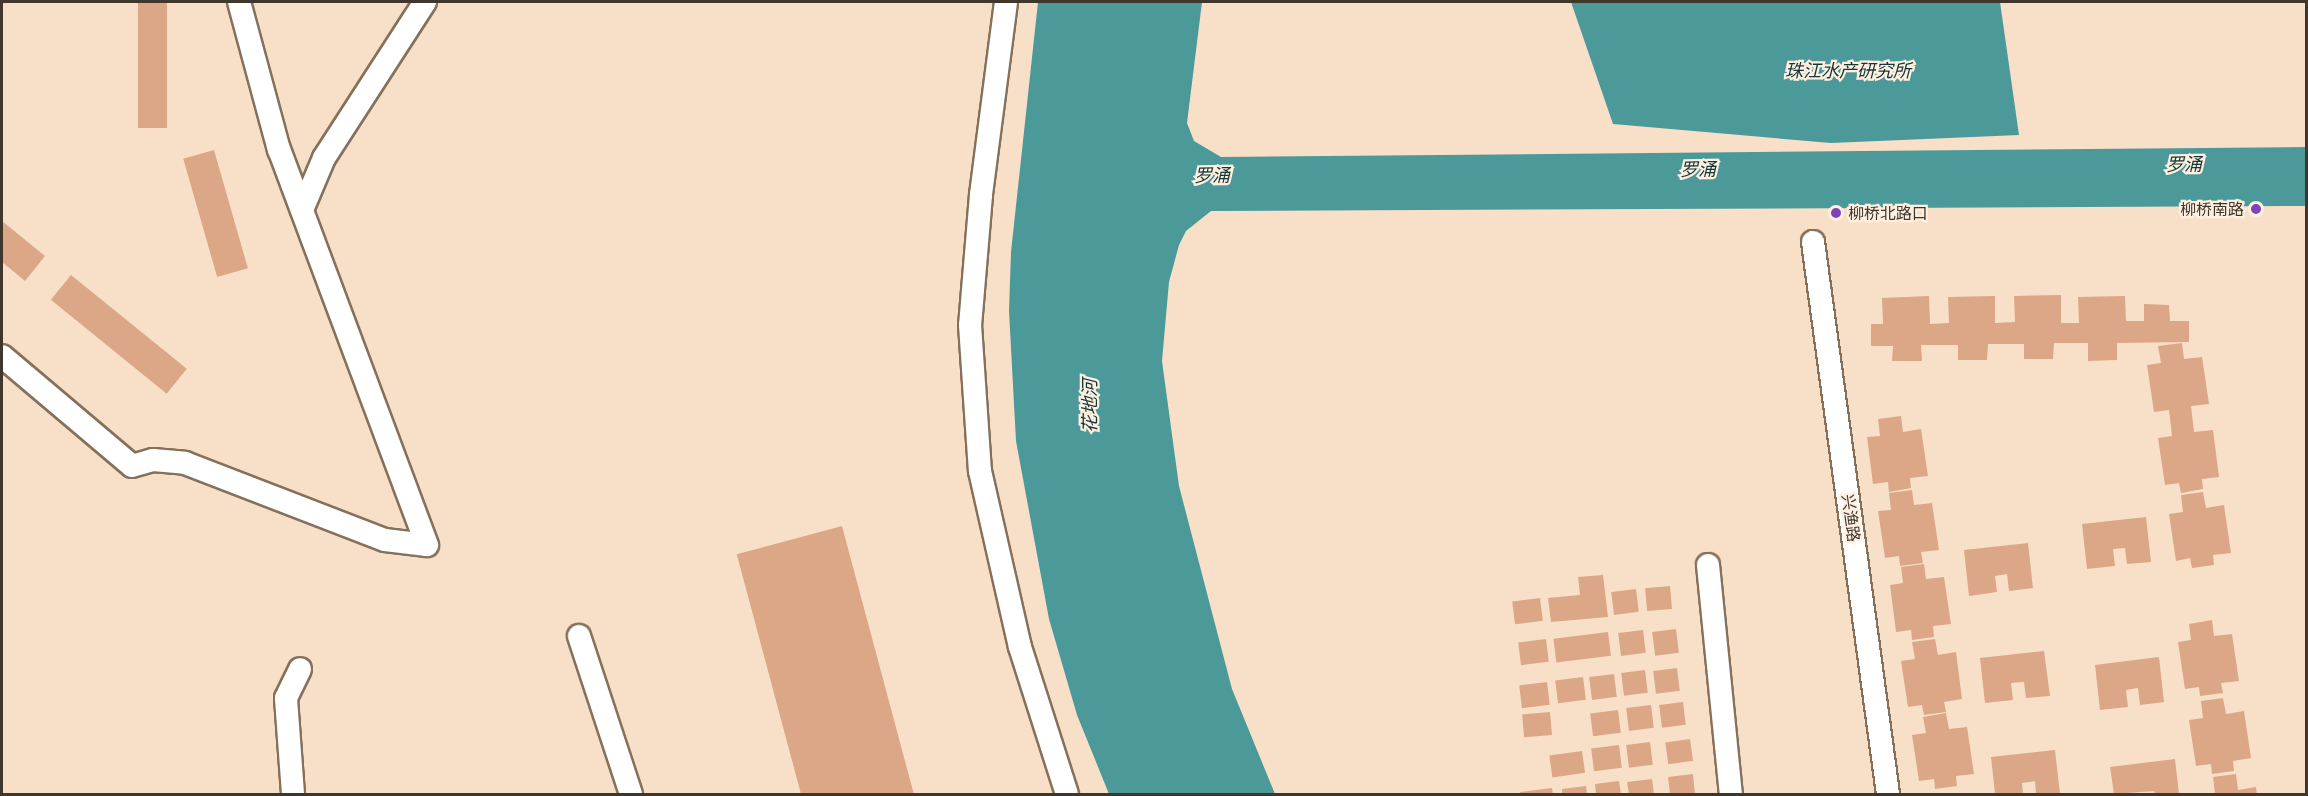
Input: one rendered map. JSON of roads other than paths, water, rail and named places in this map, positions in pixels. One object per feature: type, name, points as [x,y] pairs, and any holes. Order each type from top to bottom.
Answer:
[{"type":"street","points":[[2,356],[132,466],[153,460],[185,463],[385,540],[427,545],[279,150],[239,2]]},
{"type":"street","points":[[302,210],[324,158],[425,2]]},
{"type":"street","points":[[1006,2],[981,195],[970,324],[980,471],[1020,647],[1067,795]]},
{"type":"street","name":"兴渔路","points":[[1814,242],[1888,795]]},
{"type":"street","points":[[1708,565],[1731,795]]},
{"type":"street","points":[[579,636],[631,795]]},
{"type":"street","points":[[293,795],[286,698],[300,669]]},
{"type":"water","points":[[1038,2],[1202,2],[1187,123],[1194,141],[1221,157],[2306,147],[2306,206],[1211,211],[1186,231],[1179,245],[1169,282],[1162,361],[1179,486],[1232,689],[1275,794],[1109,794],[1077,715],[1049,619],[1016,441],[1009,311],[1011,252]]},
{"type":"water","name":"珠江水产研究所","points":[[1571,2],[2000,2],[2019,135],[1831,143],[1613,124]]},
{"type":"place","name":"柳桥南路","points":[[2256,209]]},
{"type":"place","name":"柳桥北路口","points":[[1836,213]]},
{"type":"water label","name":"罗涌","points":[[2184,165]]},
{"type":"water label","name":"罗涌","points":[[1698,170]]},
{"type":"water label","name":"罗涌","points":[[1212,176]]},
{"type":"water label","name":"花地河","points":[[1090,406]]}]
